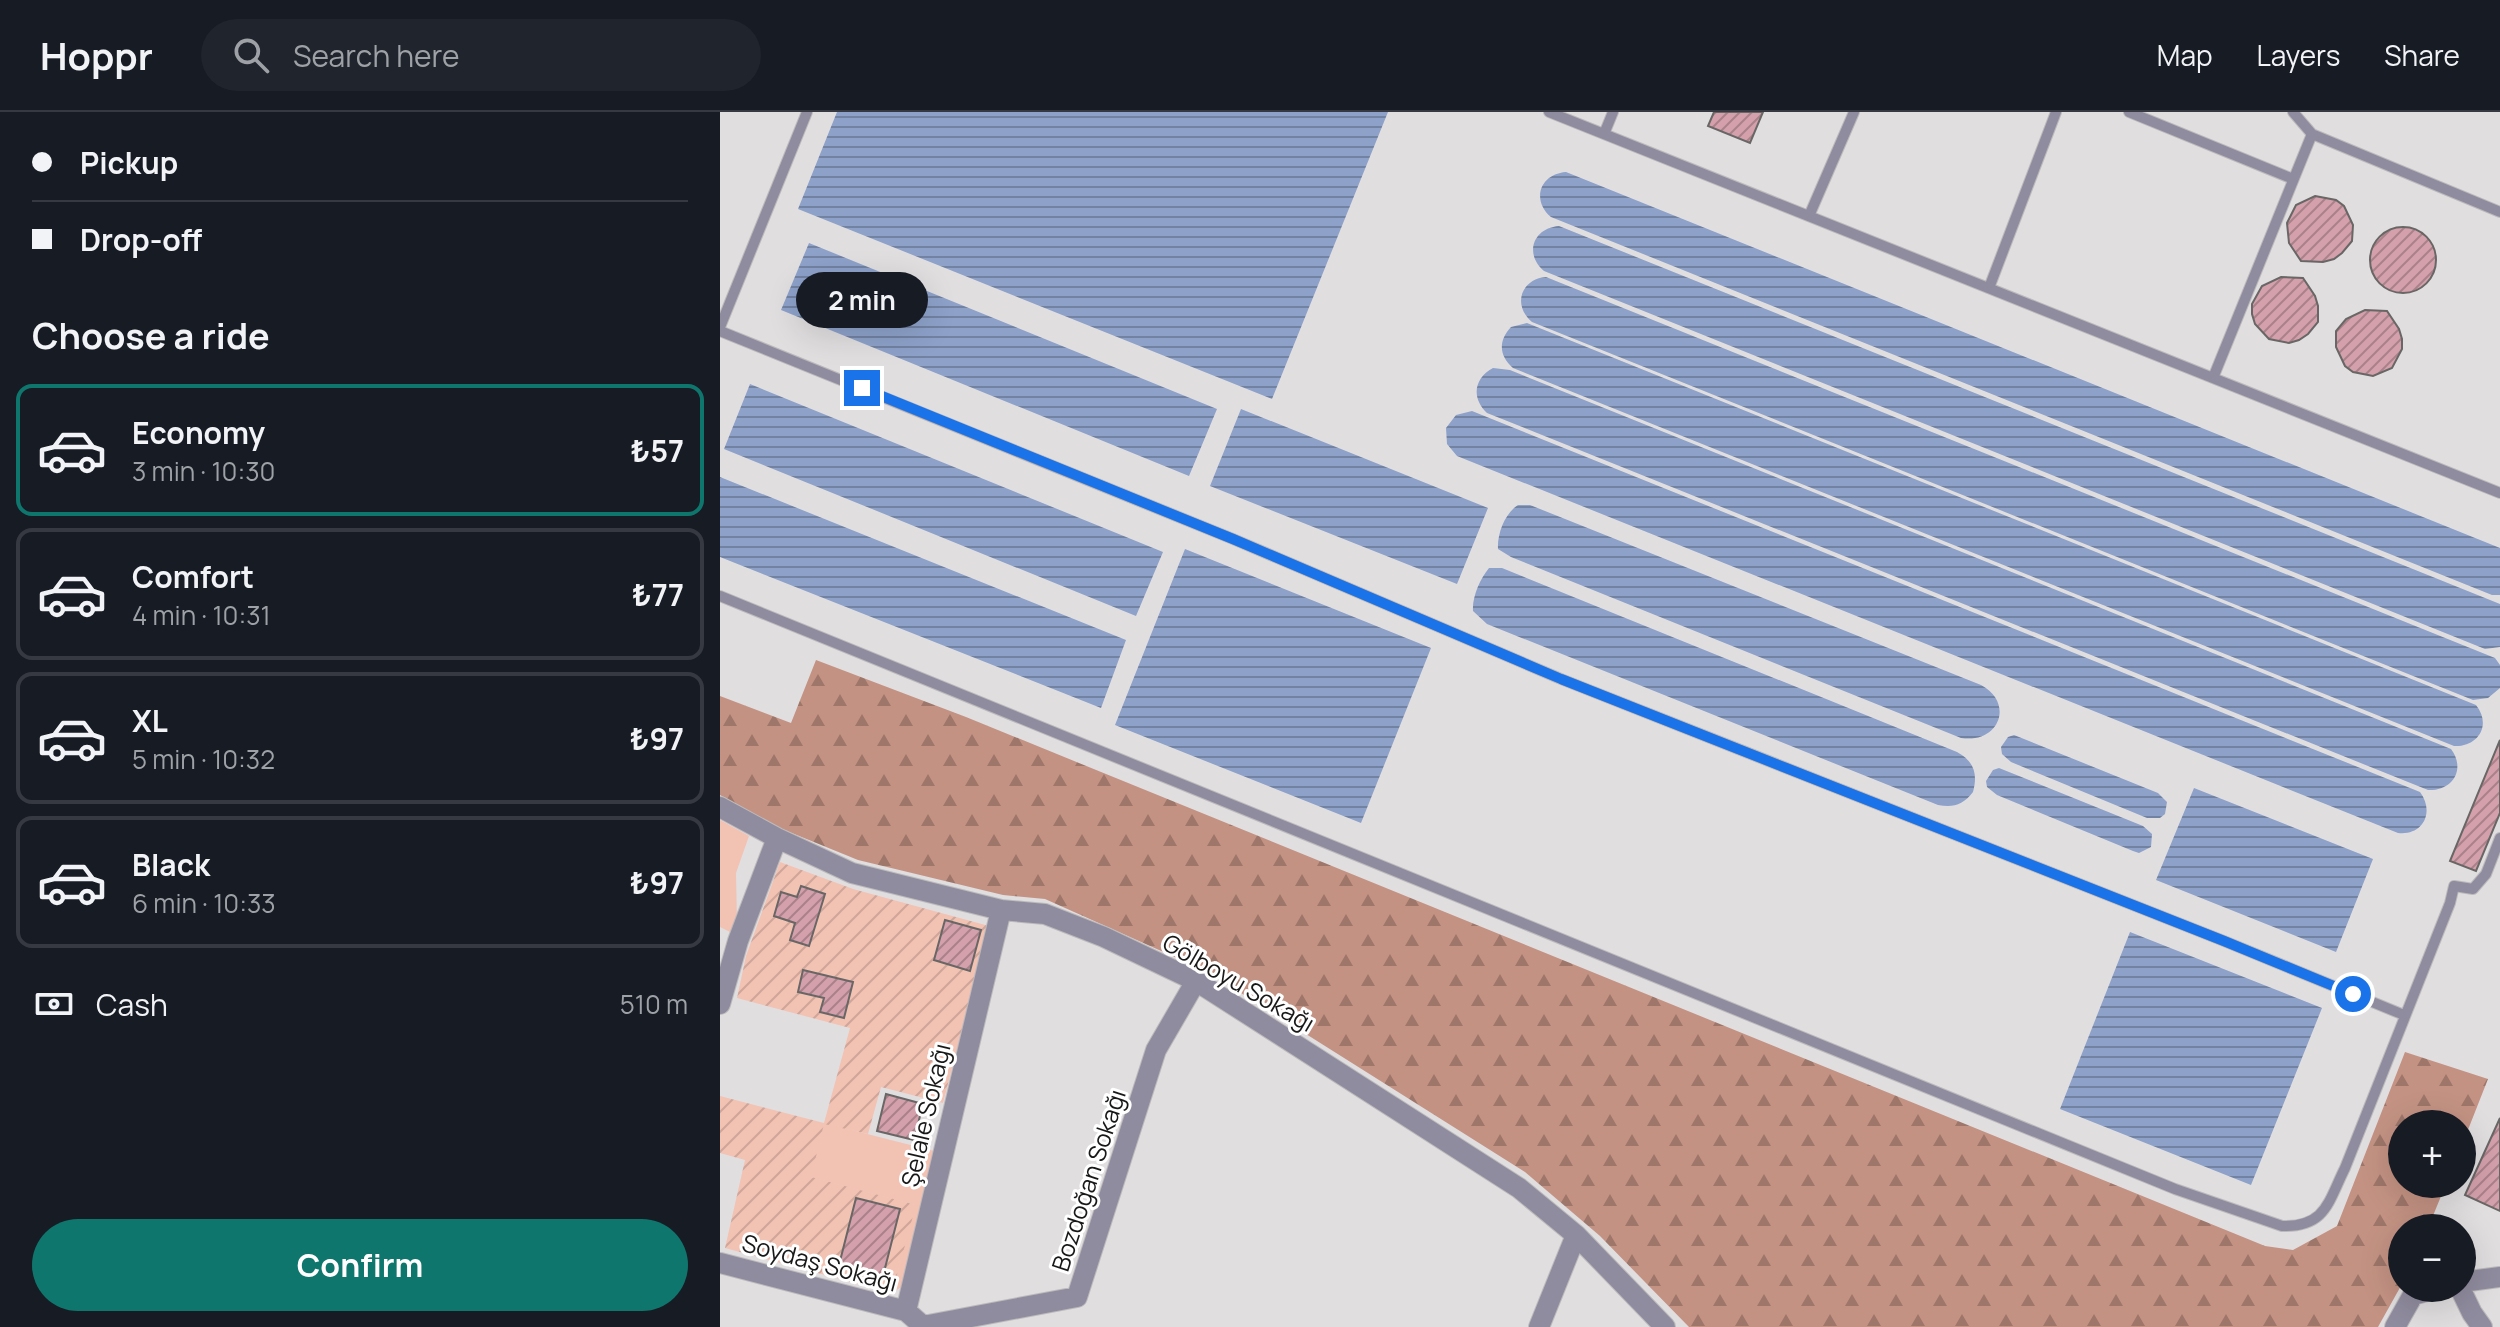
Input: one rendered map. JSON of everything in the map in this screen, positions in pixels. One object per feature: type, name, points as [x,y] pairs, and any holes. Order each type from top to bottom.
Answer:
[{"type":"street","name":"Gölboyu Sokağı","points":[[720,807],[852,873],[1001,910],[1045,914],[1104,937],[1196,981],[1519,1188],[1576,1235],[1665,1327]]},
{"type":"street","points":[[720,1004],[729,937],[777,838]]},
{"type":"street","name":"Şelale Sokağı","points":[[906,1311],[1001,910]]},
{"type":"street","name":"Bozdoğan Sokağı","points":[[923,1327],[1077,1297],[1156,1050],[1196,981]]},
{"type":"street","points":[[1539,1327],[1576,1235]]},
{"type":"street","name":"Soydaş Sokağı","points":[[720,1263],[906,1311]]},
{"type":"street","points":[[2476,1280],[2500,1277]]},
{"type":"street","points":[[2395,1327],[2409,1302]]},
{"type":"street","points":[[2467,1302],[2482,1327]]},
{"type":"street","points":[[906,1311],[923,1327]]},
{"type":"lane","points":[[807,112],[720,329],[1233,539],[1561,679],[2404,1015]]},
{"type":"lane","points":[[1549,112],[2500,493]]},
{"type":"lane","points":[[1604,134],[1613,112]]},
{"type":"lane","points":[[1809,216],[1854,112]]},
{"type":"lane","points":[[1989,288],[2056,112]]},
{"type":"lane","points":[[2129,112],[2293,179]]},
{"type":"lane","points":[[2293,112],[2312,134],[2500,212]]},
{"type":"lane","points":[[2213,378],[2312,134]]},
{"type":"lane","points":[[720,596],[2175,1189],[2282,1226],[2311,1223],[2325,1209],[2345,1168],[2454,886],[2473,889],[2486,874],[2500,838]]},
{"type":"shaded area","points":[[720,820],[749,836],[736,873],[737,923],[732,933],[720,927]]},
{"type":"shaded area","points":[[780,862],[853,889],[989,926],[943,1103],[881,1087],[868,1134],[824,1124],[811,1177],[916,1205],[892,1293],[725,1248],[745,1160],[720,1153],[720,1096],[824,1123],[850,1028],[737,998],[746,956]]},
{"type":"shaded area","points":[[824,1123],[934,1151],[906,1284],[892,1293],[915,1205],[810,1177]]},
{"type":"green space","points":[[816,660],[966,717],[2265,1246],[2293,1250],[2337,1226],[2405,1052],[2488,1079],[2476,1110],[2388,1110],[2388,1198],[2440,1198],[2434,1214],[2388,1214],[2388,1302],[2392,1302],[2378,1327],[1689,1327],[1600,1236],[1525,1172],[1206,971],[1045,899],[1003,895],[858,860],[777,827],[720,795],[720,696],[791,723]]},
{"type":"water","points":[[837,112],[1388,112],[1272,399],[798,209]]},
{"type":"water","points":[[1566,172],[2500,548],[2500,595],[2492,595],[1551,217],[1541,203],[1541,189],[1550,177]]},
{"type":"water","points":[[1559,226],[2500,604],[2500,647],[2485,649],[1544,271],[1534,257],[1534,243],[1543,231]]},
{"type":"water","points":[[809,243],[1217,409],[1189,476],[781,310]]},
{"type":"water","points":[[1546,277],[2495,658],[2500,665],[2500,688],[2488,698],[2473,700],[1532,322],[1522,308],[1522,294],[1530,282]]},
{"type":"water","points":[[1527,323],[2476,705],[2483,720],[2480,733],[2470,743],[2454,746],[1513,368],[1503,353],[1502,343],[1511,327]]},
{"type":"water","points":[[1493,368],[1510,370],[2451,749],[2457,771],[2444,787],[2428,790],[1487,413],[1479,401],[1477,389],[1482,377]]},
{"type":"water","points":[[750,384],[1163,552],[1136,616],[724,449]]},
{"type":"water","points":[[1241,409],[1488,508],[1457,584],[1210,486]]},
{"type":"water","points":[[1472,411],[2420,792],[2426,807],[2424,821],[2414,831],[2398,833],[1457,456],[1447,444],[1446,428],[1456,415]]},
{"type":"water","points":[[720,477],[1126,640],[1101,708],[720,557]]},
{"type":"water","points":[[1518,505],[1530,505],[1981,685],[1998,702],[1998,720],[1985,735],[1961,738],[1511,557],[1498,549],[1498,543],[1506,518]]},
{"type":"water","points":[[1185,549],[1431,648],[1361,823],[1115,725]]},
{"type":"water","points":[[1489,568],[1502,568],[1957,752],[1973,769],[1973,792],[1957,804],[1938,805],[1487,624],[1473,611],[1473,606],[1477,588]]},
{"type":"water","points":[[2014,735],[2158,793],[2167,802],[2165,814],[2160,818],[2147,818],[2011,762],[2002,754],[2001,747],[2008,737]]},
{"type":"water","points":[[1999,768],[2143,826],[2152,834],[2151,847],[2139,853],[2133,851],[1997,795],[1987,787],[1986,781],[1993,770]]},
{"type":"water","points":[[2194,788],[2373,859],[2336,952],[2156,880]]},
{"type":"water","points":[[2130,932],[2322,1008],[2251,1185],[2060,1109]]},
{"type":"building","points":[[1714,112],[1763,112],[1750,143],[1708,126]]},
{"type":"building","points":[[2315,196],[2336,200],[2344,206],[2353,225],[2352,241],[2334,259],[2301,261],[2289,243],[2287,223],[2296,205]]},
{"type":"building","points":[[2397,227],[2409,227],[2421,232],[2431,242],[2436,260],[2434,273],[2421,288],[2409,293],[2397,293],[2385,288],[2375,278],[2370,266],[2370,254],[2375,242],[2385,232]]},
{"type":"building","points":[[2281,277],[2303,278],[2318,306],[2318,322],[2308,334],[2289,343],[2269,339],[2255,324],[2252,314],[2252,304],[2262,286]]},
{"type":"building","points":[[2365,310],[2387,311],[2402,339],[2402,349],[2392,368],[2373,376],[2353,372],[2345,366],[2336,347],[2336,331],[2346,319]]},
{"type":"building","points":[[2500,740],[2500,813],[2476,871],[2450,861]]},
{"type":"building","points":[[801,886],[825,894],[809,946],[790,940],[795,923],[774,916],[781,892],[797,897]]},
{"type":"building","points":[[945,920],[981,930],[970,971],[934,960]]},
{"type":"building","points":[[803,970],[853,982],[844,1018],[820,1012],[824,998],[798,992]]},
{"type":"building","points":[[886,1094],[923,1104],[914,1140],[877,1131]]},
{"type":"building","points":[[2500,1118],[2500,1211],[2472,1198],[2476,1198],[2476,1171]]},
{"type":"building","points":[[856,1198],[900,1209],[883,1276],[839,1265]]},
{"type":"route","points":[[862,388],[1233,539],[1561,679],[2353,994]]}]
